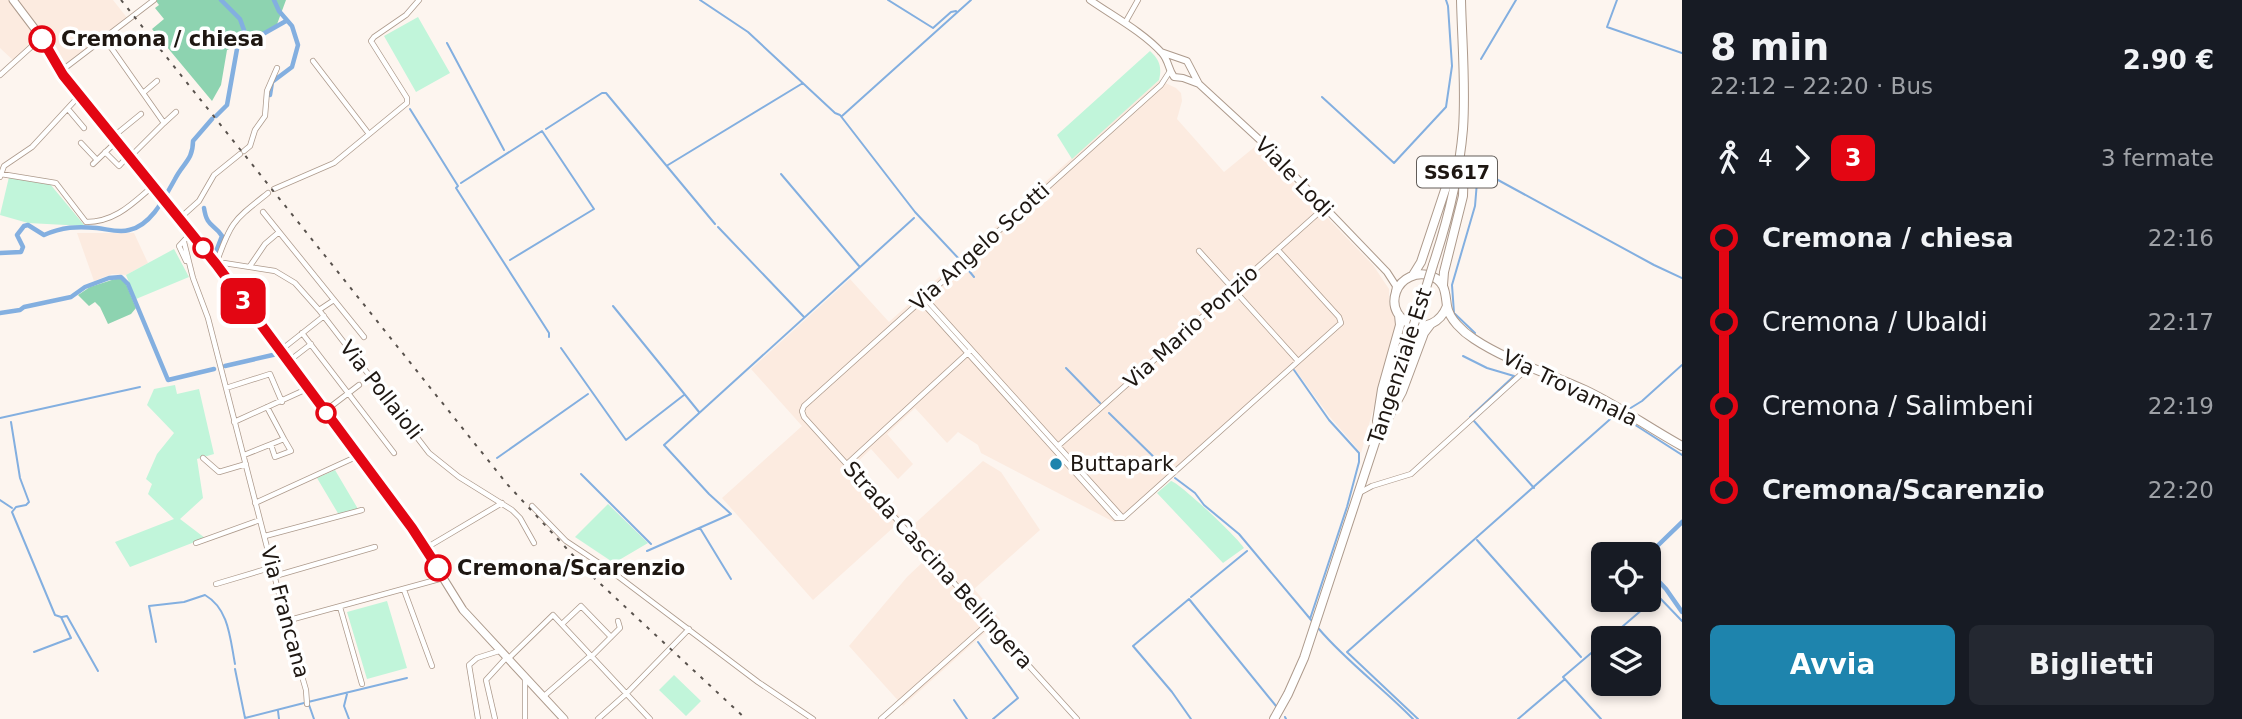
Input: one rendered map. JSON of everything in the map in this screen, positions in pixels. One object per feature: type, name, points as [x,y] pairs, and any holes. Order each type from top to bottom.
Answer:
[{"type":"main road","points":[[13,0],[41,37],[61,71],[216,264],[281,350],[426,548],[463,610],[564,719]]},
{"type":"main road","name":"Tangenziale Est","points":[[1274,719],[1304,658],[1447,223],[1463,128],[1461,0]]},
{"type":"main road","points":[[1376,438],[1382,389],[1400,325],[1395,298],[1399,286],[1411,276],[1421,261],[1453,168],[1459,141],[1464,76]]},
{"type":"main road","points":[[1376,438],[1402,392],[1424,333],[1439,321],[1447,306],[1448,299],[1443,285],[1444,272],[1462,196],[1467,101],[1464,76]]},
{"type":"main road","points":[[1411,276],[1430,275],[1443,285]]},
{"type":"main road","name":"Via Trovamala","points":[[1447,306],[1460,327]]},
{"type":"main road","points":[[1398,313],[1412,325],[1430,326]]},
{"type":"main road","name":"Via Trovamala","points":[[1439,321],[1451,322],[1486,346],[1601,398],[1682,446]]},
{"type":"street","points":[[61,71],[154,0]]},
{"type":"street","points":[[274,189],[334,163],[407,103],[407,98],[371,41],[406,15],[419,0]]},
{"type":"street","points":[[1090,0],[1125,23],[1161,52],[1184,59],[1190,67],[1188,74],[1180,78],[1170,68],[1161,52]]},
{"type":"street","points":[[1125,23],[1138,0]]},
{"type":"street","points":[[0,75],[41,37]]},
{"type":"street","points":[[105,39],[164,123]]},
{"type":"street","points":[[1170,68],[1178,58]]},
{"type":"street","points":[[313,61],[369,134]]},
{"type":"street","name":"Viale Lodi","points":[[1190,67],[1199,84],[1262,142],[1387,272],[1396,286],[1395,298]]},
{"type":"street","points":[[179,219],[200,201],[217,171],[250,146],[255,130],[265,116],[267,91],[276,68]]},
{"type":"street","name":"Via Angelo Scotti","points":[[802,411],[804,406],[922,298],[1161,85],[1170,68]]},
{"type":"street","name":"Via Angelo Scotti","points":[[1161,85],[1180,78]]},
{"type":"street","name":"Viale Lodi","points":[[1180,78],[1199,84]]},
{"type":"street","points":[[143,93],[158,81]]},
{"type":"street","points":[[80,95],[32,147],[4,166],[1,175],[55,183],[86,222],[102,222],[122,212],[153,186]]},
{"type":"street","points":[[68,109],[83,128]]},
{"type":"street","points":[[105,152],[119,166],[176,112]]},
{"type":"street","points":[[80,143],[95,162],[141,114]]},
{"type":"street","points":[[216,264],[234,220],[268,193]]},
{"type":"street","name":"Via Mario Ponzio","points":[[1058,446],[1325,207]]},
{"type":"street","points":[[263,212],[364,337]]},
{"type":"street","points":[[250,266],[265,244],[279,232]]},
{"type":"street","name":"Via Francana","points":[[191,233],[181,244],[205,309],[306,690],[307,704]]},
{"type":"street","points":[[970,351],[1116,518],[1123,518],[1339,325],[1340,320],[1278,250]]},
{"type":"street","points":[[1199,251],[1298,361]]},
{"type":"street","name":"Via Pollaioli","points":[[216,264],[250,266],[283,274],[324,316],[429,453],[459,477],[502,503],[520,519],[534,543]]},
{"type":"street","points":[[1387,272],[1399,278],[1411,276]]},
{"type":"street","points":[[922,298],[1123,518]]},
{"type":"street","points":[[319,310],[334,300]]},
{"type":"street","points":[[281,350],[324,316]]},
{"type":"street","points":[[302,333],[394,453]]},
{"type":"street","points":[[289,361],[311,344]]},
{"type":"street","points":[[847,464],[970,351]]},
{"type":"street","points":[[1357,495],[1372,486],[1402,478],[1413,472],[1530,366]]},
{"type":"street","points":[[226,388],[270,374],[282,402]]},
{"type":"street","points":[[325,411],[359,385]]},
{"type":"street","points":[[234,422],[309,388]]},
{"type":"street","points":[[267,407],[291,451],[275,457],[271,445]]},
{"type":"street","name":"Strada Cascina Bellingera","points":[[802,411],[1077,719]]},
{"type":"street","points":[[244,455],[284,439]]},
{"type":"street","points":[[256,503],[358,456]]},
{"type":"street","points":[[203,458],[219,472],[246,464]]},
{"type":"street","points":[[1363,479],[1372,486]]},
{"type":"street","points":[[426,548],[502,503]]},
{"type":"street","points":[[532,506],[566,541],[611,571],[758,682],[813,719]]},
{"type":"street","points":[[265,536],[362,510]]},
{"type":"street","name":"Via Francana","points":[[196,544],[260,520]]},
{"type":"street","points":[[275,576],[375,547]]},
{"type":"street","points":[[216,584],[273,567]]},
{"type":"street","points":[[286,621],[444,577]]},
{"type":"street","points":[[404,590],[432,666]]},
{"type":"street","points":[[562,624],[581,606],[611,637]]},
{"type":"street","points":[[340,607],[362,684]]},
{"type":"street","points":[[495,719],[486,680],[553,615],[650,719]]},
{"type":"street","points":[[543,697],[620,628],[618,621]]},
{"type":"street","points":[[881,719],[990,622]]},
{"type":"street","points":[[598,719],[689,629]]},
{"type":"street","points":[[478,719],[469,665],[477,658],[500,650]]},
{"type":"street","points":[[525,678],[525,719]]},
{"type":"shaded area","points":[[0,0],[113,0],[128,19],[64,68],[38,45],[16,63],[0,48]]},
{"type":"shaded area","points":[[1159,80],[1181,93],[1182,101],[1177,119],[1224,172],[1257,145],[1373,265],[1389,289],[1389,303],[1397,324],[1361,453],[1294,368],[1124,520],[1114,522],[981,453],[978,445],[958,432],[947,443],[915,408],[887,434],[913,464],[898,479],[871,449],[854,465],[910,528],[983,461],[1001,472],[1040,530],[974,589],[1000,619],[903,706],[849,646],[907,577],[926,559],[895,526],[813,600],[722,498],[802,426],[751,369],[850,279],[889,322]]},
{"type":"shaded area","points":[[77,233],[134,233],[148,263],[126,275],[112,274],[94,281]]},
{"type":"green space","points":[[157,0],[286,0],[276,27],[227,50],[221,85],[212,101],[152,29],[164,19],[155,8],[159,5]]},
{"type":"green space","points":[[418,17],[450,73],[416,92],[384,36]]},
{"type":"green space","points":[[1150,51],[1159,64],[1159,80],[1072,159],[1057,135]]},
{"type":"green space","points":[[9,177],[45,178],[85,226],[28,223],[0,215]]},
{"type":"green space","points":[[174,249],[189,277],[136,299],[126,275]]},
{"type":"green space","points":[[118,278],[124,279],[136,308],[131,314],[108,324],[95,302],[89,306],[78,295],[90,287]]},
{"type":"green space","points":[[175,385],[177,394],[199,389],[214,454],[197,459],[203,498],[180,519],[205,538],[130,567],[115,542],[174,519],[148,494],[152,484],[146,479],[157,454],[174,433],[147,405],[154,389]]},
{"type":"green space","points":[[335,470],[358,509],[339,515],[317,478]]},
{"type":"green space","points":[[1171,481],[1209,512],[1244,548],[1223,563],[1157,493]]},
{"type":"green space","points":[[608,504],[648,543],[614,563],[575,537]]},
{"type":"green space","points":[[387,601],[407,668],[367,679],[347,612]]},
{"type":"green space","points":[[674,675],[701,701],[686,716],[659,690]]},
{"type":"waterway","points":[[216,116],[227,105],[237,49],[244,30],[240,19],[221,0]]},
{"type":"waterway","points":[[270,95],[272,82],[292,67],[298,45],[292,26],[279,11],[274,0]]},
{"type":"waterway","points":[[700,0],[748,32],[840,115],[915,212],[960,260]]},
{"type":"waterway","points":[[888,0],[933,28],[951,12],[956,11]]},
{"type":"waterway","points":[[842,116],[971,0]]},
{"type":"waterway","points":[[1322,97],[1394,163],[1446,107],[1452,66],[1446,0]]},
{"type":"waterway","points":[[1481,59],[1516,0]]},
{"type":"waterway","points":[[1617,0],[1607,27],[1682,53]]},
{"type":"waterway","points":[[238,46],[286,21]]},
{"type":"waterway","points":[[447,43],[504,150]]},
{"type":"waterway","points":[[668,165],[803,83]]},
{"type":"waterway","points":[[546,129],[606,93],[715,224]]},
{"type":"waterway","points":[[410,109],[549,337]]},
{"type":"waterway","points":[[0,253],[21,252],[23,247],[17,235],[28,225],[44,235],[76,227],[125,231],[144,223],[157,210],[167,194],[189,157],[193,141],[212,119]]},
{"type":"waterway","points":[[461,183],[542,131],[594,209],[510,260]]},
{"type":"waterway","points":[[1476,168],[1682,278]]},
{"type":"waterway","points":[[1475,333],[1454,313],[1452,285],[1475,206],[1478,170]]},
{"type":"waterway","points":[[781,174],[859,266]]},
{"type":"waterway","points":[[204,208],[209,222],[222,236],[215,254]]},
{"type":"waterway","points":[[647,551],[731,514],[664,445],[914,218]]},
{"type":"waterway","points":[[718,227],[804,317]]},
{"type":"waterway","points":[[965,266],[974,277]]},
{"type":"waterway","points":[[0,313],[71,297],[85,287],[109,278],[121,277],[128,284],[168,380],[214,369]]},
{"type":"waterway","points":[[613,306],[699,412]]},
{"type":"waterway","points":[[561,348],[626,440],[684,395]]},
{"type":"waterway","points":[[225,366],[277,354]]},
{"type":"waterway","points":[[1463,356],[1487,368],[1514,376],[1470,417]]},
{"type":"waterway","points":[[1629,409],[1642,401],[1682,365]]},
{"type":"waterway","points":[[1066,368],[1100,403]]},
{"type":"waterway","points":[[1294,370],[1329,420],[1359,453],[1347,507],[1310,619]]},
{"type":"waterway","points":[[0,418],[140,387]]},
{"type":"waterway","points":[[497,458],[588,394]]},
{"type":"waterway","points":[[1109,413],[1166,469]]},
{"type":"waterway","points":[[1418,719],[1347,652],[1616,414],[1623,414],[1629,421],[1682,455]]},
{"type":"waterway","points":[[1474,421],[1534,488]]},
{"type":"waterway","points":[[11,422],[20,478],[29,502],[16,507],[12,512],[55,615],[61,617],[71,638],[34,652]]},
{"type":"waterway","points":[[581,474],[651,544]]},
{"type":"waterway","points":[[1175,478],[1239,534],[1312,621]]},
{"type":"waterway","points":[[0,500],[12,508]]},
{"type":"waterway","points":[[1661,542],[1682,522]]},
{"type":"waterway","points":[[700,528],[731,579]]},
{"type":"waterway","points":[[1477,540],[1581,657]]},
{"type":"waterway","points":[[1191,597],[1247,551]]},
{"type":"waterway","points":[[1661,584],[1682,612]]},
{"type":"waterway","points":[[156,642],[149,606],[184,602],[205,595],[224,616],[235,664]]},
{"type":"waterway","points":[[1623,626],[1658,596],[1682,621]]},
{"type":"waterway","points":[[1191,719],[1133,646],[1189,599],[1276,706]]},
{"type":"waterway","points":[[62,617],[67,616],[98,671]]},
{"type":"waterway","points":[[1319,629],[1341,653],[1413,719]]},
{"type":"waterway","points":[[978,642],[1018,698],[993,719]]},
{"type":"waterway","points":[[1591,653],[1563,677],[1601,719]]},
{"type":"waterway","points":[[235,669],[245,718],[304,703]]},
{"type":"waterway","points":[[314,719],[308,702],[407,678]]},
{"type":"waterway","points":[[1518,719],[1565,679]]},
{"type":"waterway","points":[[347,694],[344,706],[349,719]]},
{"type":"waterway","points":[[954,700],[967,719]]},
{"type":"waterway","points":[[278,711],[279,719]]},
{"type":"railway","points":[[121,0],[507,484],[592,576],[746,719]]},
{"type":"bus line","name":"3","points":[[42,39],[63,75],[131,156],[289,361],[412,528],[438,568]]},
{"type":"place","name":"Cremona / chiesa","points":[[42,39]]},
{"type":"place","name":"Buttapark","points":[[1056,464]]},
{"type":"place","name":"Cremona/Scarenzio","points":[[438,568]]}]
